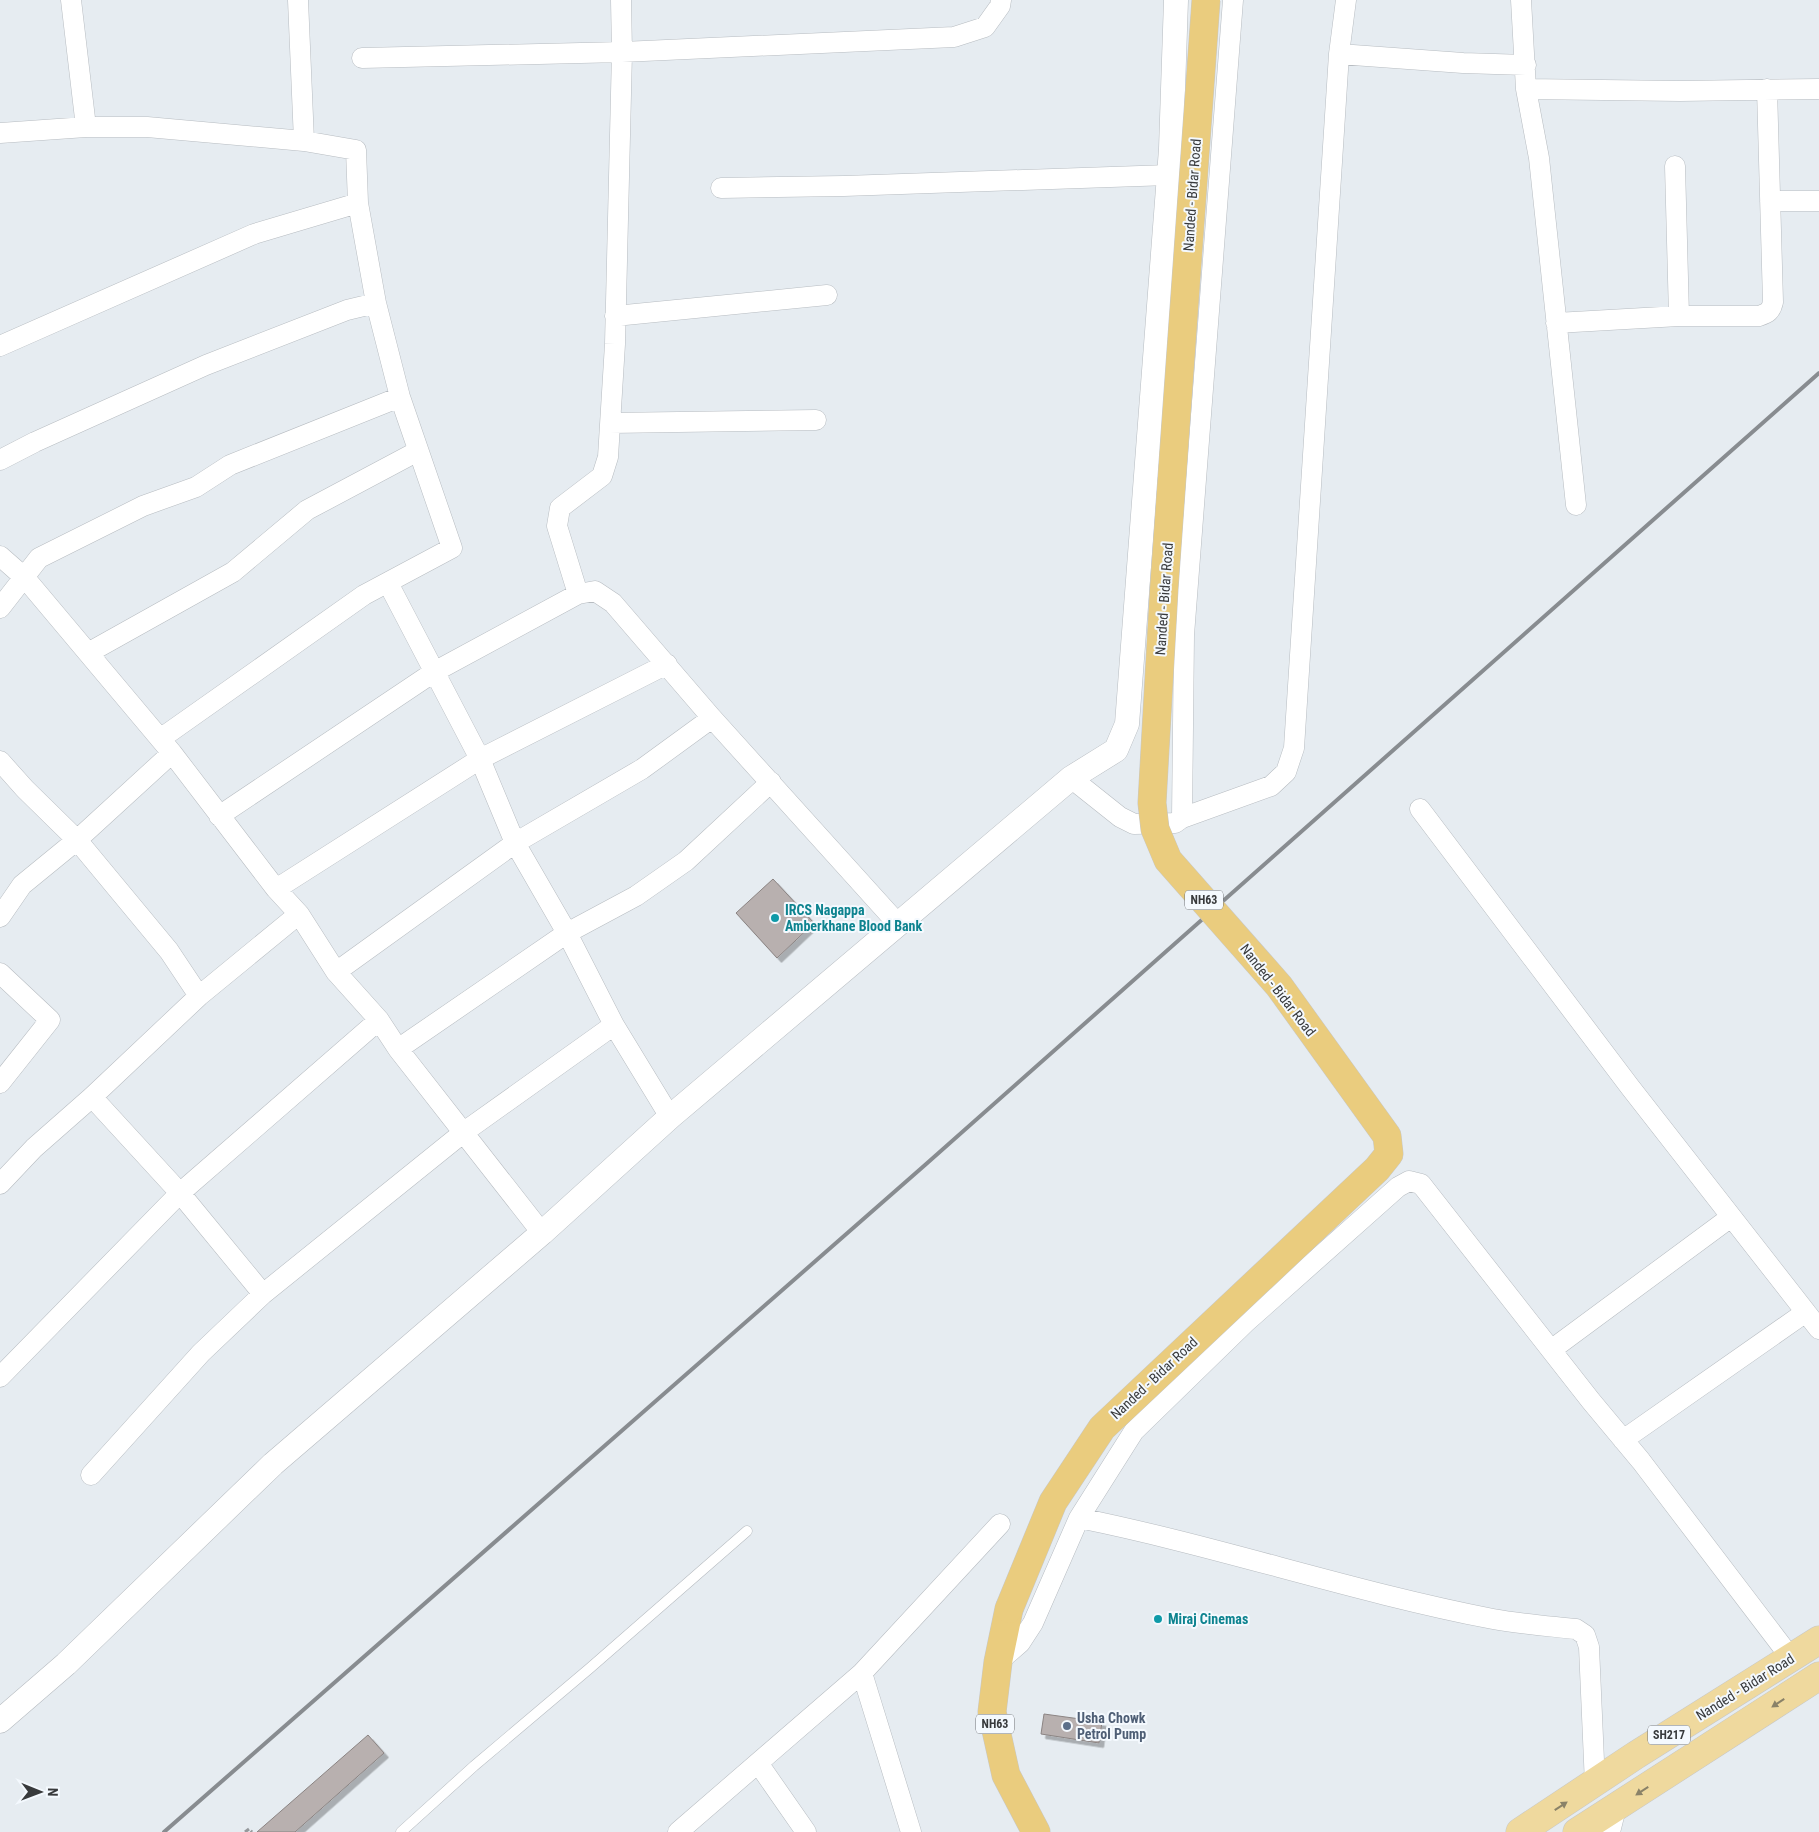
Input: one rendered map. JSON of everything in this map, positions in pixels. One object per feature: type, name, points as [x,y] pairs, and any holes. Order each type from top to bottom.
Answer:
[{"type":"highway","name":"Nanded - Bidar Road","points":[[1036,1832],[1006,1775],[992,1712],[998,1662],[1009,1609],[1054,1502],[1102,1428],[1377,1169],[1389,1154],[1387,1136],[1382,1128],[1279,986],[1168,860],[1155,828],[1152,803],[1164,589],[1206,0]]},
{"type":"main road","name":"Nanded - Bidar Road","points":[[1520,1832],[1636,1755],[1819,1640]]},
{"type":"main road","name":"SH217","points":[[1576,1832],[1613,1820],[1819,1676]]},
{"type":"street","points":[[71,0],[86,126]]},
{"type":"street","points":[[298,0],[304,141]]},
{"type":"street","points":[[578,594],[557,526],[560,508],[602,476],[608,457],[616,316],[622,52],[621,0]]},
{"type":"street","points":[[362,58],[622,52],[954,37],[985,28],[1000,6],[1001,0]]},
{"type":"street","points":[[0,1721],[66,1664],[273,1464],[542,1233],[670,1117],[1071,778],[1116,750],[1127,724],[1169,174],[1176,0]]},
{"type":"street","points":[[1182,818],[1184,635],[1232,0]]},
{"type":"street","points":[[1071,778],[1120,817],[1134,824],[1175,823],[1182,818],[1270,786],[1286,772],[1294,748],[1339,54],[1346,0]]},
{"type":"street","points":[[1521,0],[1526,89],[1539,158],[1576,505]]},
{"type":"street","points":[[1339,54],[1463,63],[1526,65]]},
{"type":"street","points":[[1526,89],[1680,91],[1819,89]]},
{"type":"street","points":[[1556,322],[1679,316],[1759,316],[1771,310],[1773,302],[1766,89]]},
{"type":"street","points":[[0,134],[86,126],[147,127],[304,141],[356,150],[358,203],[376,303],[400,397],[452,548],[364,595],[166,746],[77,840],[22,885],[0,916]]},
{"type":"street","points":[[1675,166],[1679,316]]},
{"type":"street","points":[[721,188],[844,186],[1169,174]]},
{"type":"street","points":[[1770,201],[1819,201]]},
{"type":"street","points":[[0,346],[254,234],[358,203]]},
{"type":"street","points":[[616,316],[827,295]]},
{"type":"street","points":[[0,460],[35,442],[206,365],[347,310],[376,303]]},
{"type":"street","points":[[0,608],[39,558],[143,506],[196,487],[230,465],[400,397]]},
{"type":"street","points":[[610,423],[816,420]]},
{"type":"street","points":[[88,653],[233,572],[307,510],[418,451]]},
{"type":"street","points":[[0,556],[25,578],[166,746],[276,889],[299,914],[336,972],[378,1020],[398,1049],[542,1233]]},
{"type":"street","points":[[388,583],[480,759],[514,843],[567,933],[614,1025],[670,1117]]},
{"type":"street","points":[[219,816],[434,672],[578,594],[595,591],[614,603],[712,718],[898,924]]},
{"type":"street","points":[[276,889],[480,759],[667,664]]},
{"type":"street","points":[[336,972],[514,843],[642,769],[712,718]]},
{"type":"street","points":[[0,761],[25,789],[77,840],[169,951],[199,996]]},
{"type":"street","points":[[398,1049],[567,933],[636,896],[686,861],[771,782]]},
{"type":"street","points":[[1420,809],[1636,1094],[1819,1328]]},
{"type":"street","points":[[0,1184],[34,1148],[92,1097],[199,996],[299,914]]},
{"type":"street","points":[[0,973],[50,1020],[0,1083]]},
{"type":"street","points":[[0,1377],[180,1193],[378,1020]]},
{"type":"street","points":[[91,1476],[201,1353],[263,1294],[464,1132],[614,1025]]},
{"type":"street","points":[[92,1097],[180,1193],[263,1294]]},
{"type":"street","points":[[998,1662],[1020,1642],[1033,1623],[1079,1518],[1134,1431],[1245,1323],[1398,1187],[1409,1181],[1421,1184],[1641,1461],[1791,1658]]},
{"type":"street","points":[[1551,1350],[1731,1217]]},
{"type":"street","points":[[1623,1440],[1806,1312]]},
{"type":"street","points":[[1079,1518],[1134,1529],[1441,1608],[1495,1620],[1576,1629],[1585,1635],[1589,1647],[1595,1784]]},
{"type":"street","points":[[678,1832],[862,1673],[1000,1524]]},
{"type":"street","points":[[862,1673],[911,1832]]},
{"type":"street","points":[[758,1763],[803,1831]]},
{"type":"lane","points":[[401,1832],[474,1766],[747,1531]]},
{"type":"path","points":[[245,1832],[249,1829],[252,1832]]},
{"type":"building","name":"IRCS Nagappa Amberkhane Blood Bank","points":[[773,879],[814,923],[777,958],[736,913]]},
{"type":"building","points":[[1044,1714],[1102,1722],[1099,1743],[1041,1734]]},
{"type":"building","points":[[368,1735],[384,1753],[295,1832],[257,1832]]},
{"type":"railway","points":[[164,1832],[925,1165],[1819,373]]},
{"type":"place","name":"IRCS Nagappa Amberkhane Blood Bank","points":[[775,918]]},
{"type":"place","name":"Miraj Cinemas","points":[[1158,1619]]},
{"type":"place","name":"Usha Chowk Petrol Pump","points":[[1067,1726]]}]
